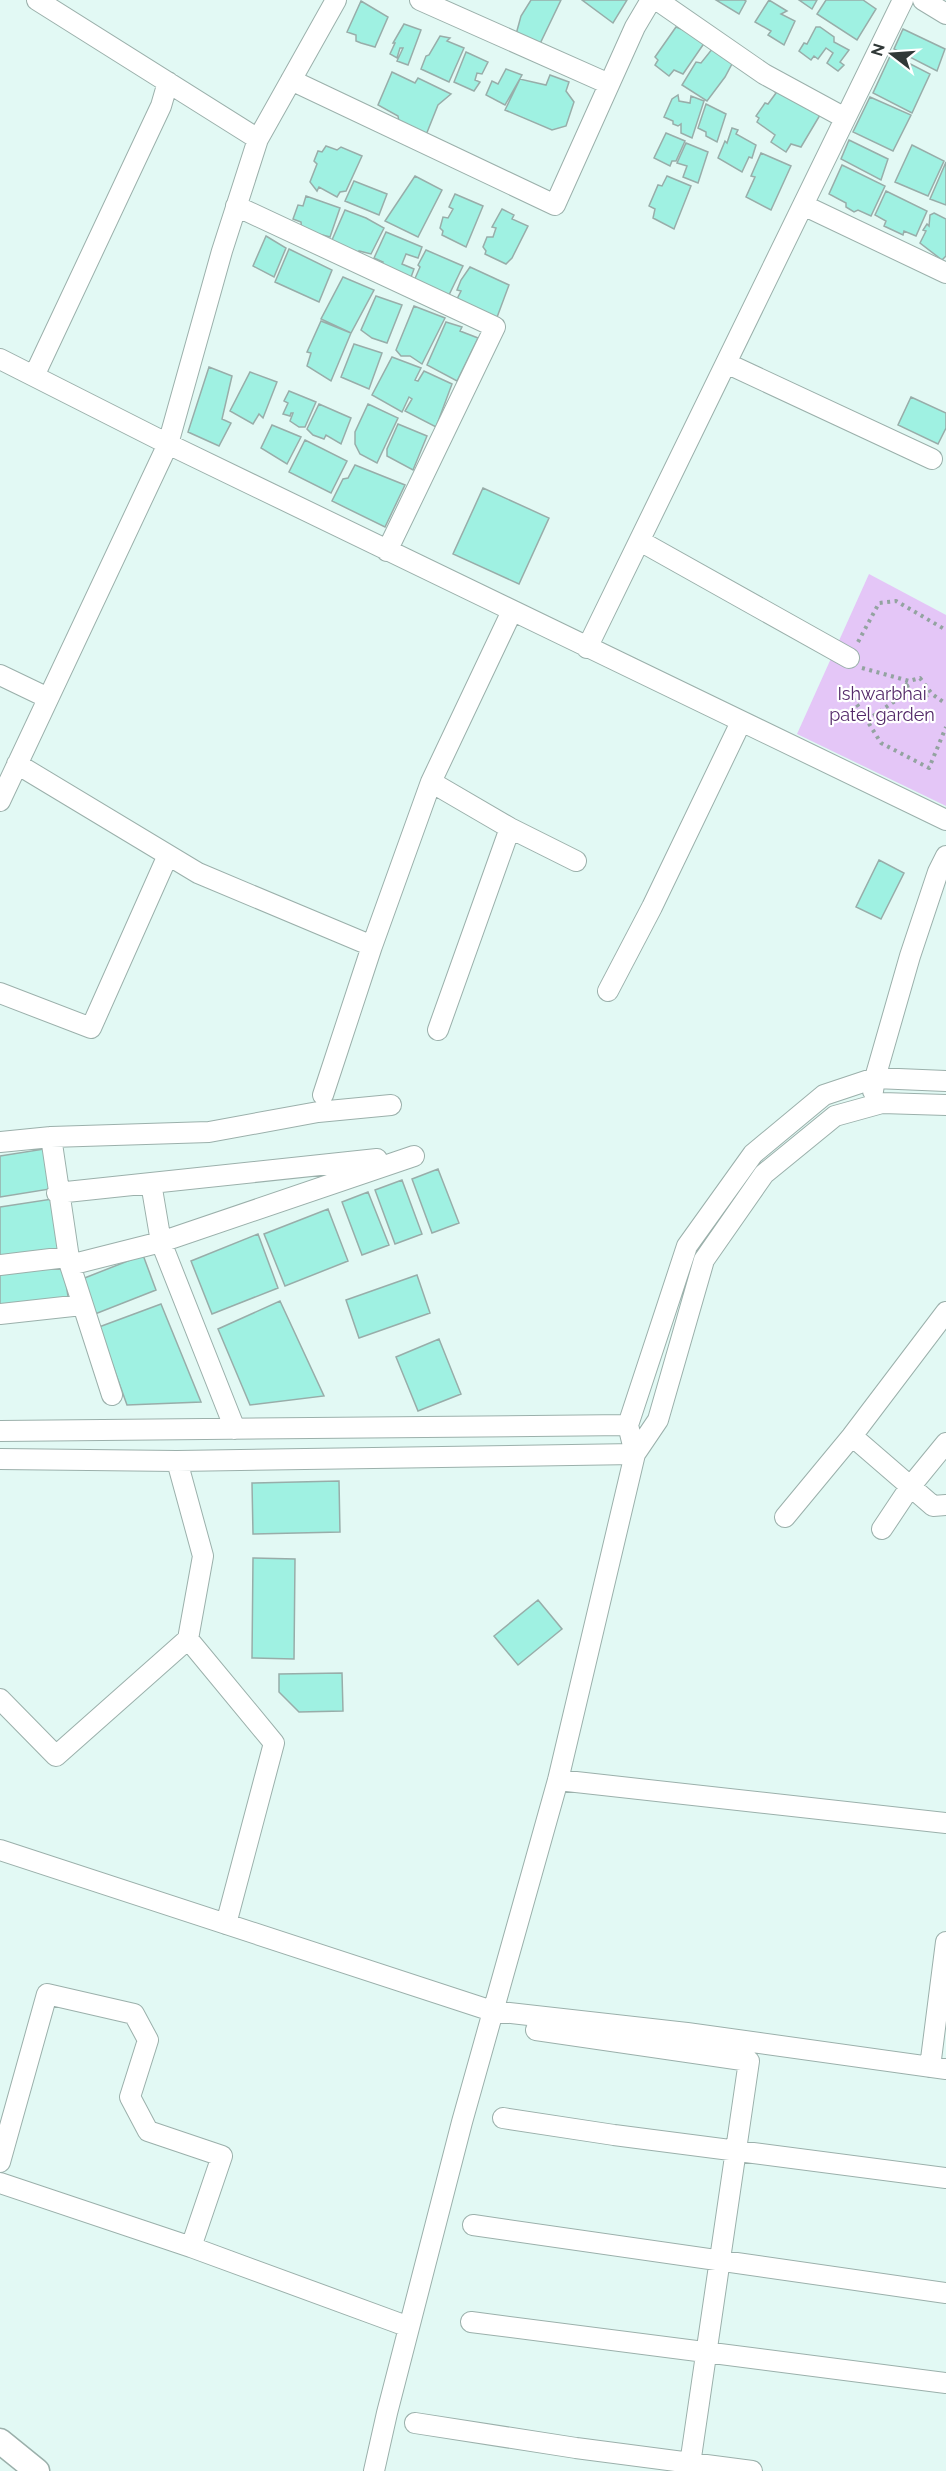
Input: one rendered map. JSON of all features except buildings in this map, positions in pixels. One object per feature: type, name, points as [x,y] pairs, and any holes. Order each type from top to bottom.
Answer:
[{"type":"main road","points":[[0,2441],[37,2471]]},
{"type":"street","points":[[38,0],[258,139]]},
{"type":"street","points":[[0,799],[168,444],[236,206],[258,139],[336,0]]},
{"type":"street","points":[[420,0],[609,84]]},
{"type":"street","points":[[291,80],[555,205],[635,27],[651,0]]},
{"type":"street","points":[[657,0],[764,74],[845,118]]},
{"type":"street","points":[[588,648],[903,0]]},
{"type":"street","points":[[923,0],[946,15]]},
{"type":"street","points":[[34,376],[161,106],[168,82]]},
{"type":"street","points":[[803,205],[946,273]]},
{"type":"street","points":[[236,206],[495,327],[387,551]]},
{"type":"street","points":[[0,359],[387,551],[946,820]]},
{"type":"street","points":[[726,363],[932,459]]},
{"type":"street","points":[[640,541],[849,658]]},
{"type":"street","points":[[323,1095],[372,946],[431,782],[512,611]]},
{"type":"street","points":[[0,675],[48,698]]},
{"type":"street","points":[[608,991],[741,722]]},
{"type":"street","points":[[17,764],[198,873],[372,946]]},
{"type":"street","points":[[431,782],[510,828],[576,861]]},
{"type":"street","points":[[438,1030],[510,828]]},
{"type":"street","points":[[0,993],[91,1028],[168,855]]},
{"type":"street","points":[[872,1106],[875,1078],[910,957],[938,872],[946,856]]},
{"type":"street","points":[[635,1454],[628,1425],[687,1246],[753,1154],[824,1095],[875,1078],[946,1081]]},
{"type":"street","points":[[374,2471],[409,2327],[492,2011],[558,1780],[635,1454],[658,1420],[704,1260],[764,1174],[835,1116],[882,1103],[946,1105]]},
{"type":"street","points":[[0,1142],[51,1137],[209,1132],[318,1112],[391,1105]]},
{"type":"street","points":[[51,1137],[57,1193],[69,1261],[112,1395]]},
{"type":"street","points":[[0,1265],[69,1261],[161,1242],[414,1156],[57,1193]]},
{"type":"street","points":[[151,1183],[161,1242],[235,1429]]},
{"type":"street","points":[[0,1314],[82,1305]]},
{"type":"street","points":[[785,1517],[852,1436],[946,1312]]},
{"type":"street","points":[[0,1431],[628,1425]]},
{"type":"street","points":[[852,1436],[933,1506],[946,1505]]},
{"type":"street","points":[[882,1529],[910,1487],[946,1443]]},
{"type":"street","points":[[0,1460],[177,1461],[635,1454]]},
{"type":"street","points":[[0,1699],[56,1756],[188,1639],[202,1556],[177,1461]]},
{"type":"street","points":[[188,1639],[274,1743],[226,1924]]},
{"type":"street","points":[[558,1780],[946,1823]]},
{"type":"street","points":[[0,1850],[492,2011],[687,2033],[938,2068],[946,1942]]},
{"type":"street","points":[[0,2162],[47,1994],[134,2014],[148,2040],[130,2097],[148,2131],[222,2156],[191,2247]]},
{"type":"street","points":[[536,2030],[749,2061],[689,2467]]},
{"type":"street","points":[[503,2118],[946,2178]]},
{"type":"street","points":[[0,2183],[191,2247],[409,2327]]},
{"type":"street","points":[[473,2225],[946,2293]]},
{"type":"street","points":[[471,2322],[946,2383]]},
{"type":"street","points":[[415,2422],[689,2467],[752,2471]]},
{"type":"path","points":[[946,630],[896,601],[879,603],[849,658],[857,667],[909,681],[920,678],[932,694],[946,704]]},
{"type":"path","points":[[909,681],[905,693],[918,698],[932,694]]},
{"type":"path","points":[[867,720],[895,701],[909,681]]},
{"type":"path","points":[[853,698],[881,742],[929,768],[946,727]]},
{"type":"green space","name":"Ishwarbhai patel garden","points":[[869,574],[946,615],[946,806],[797,734]]}]
